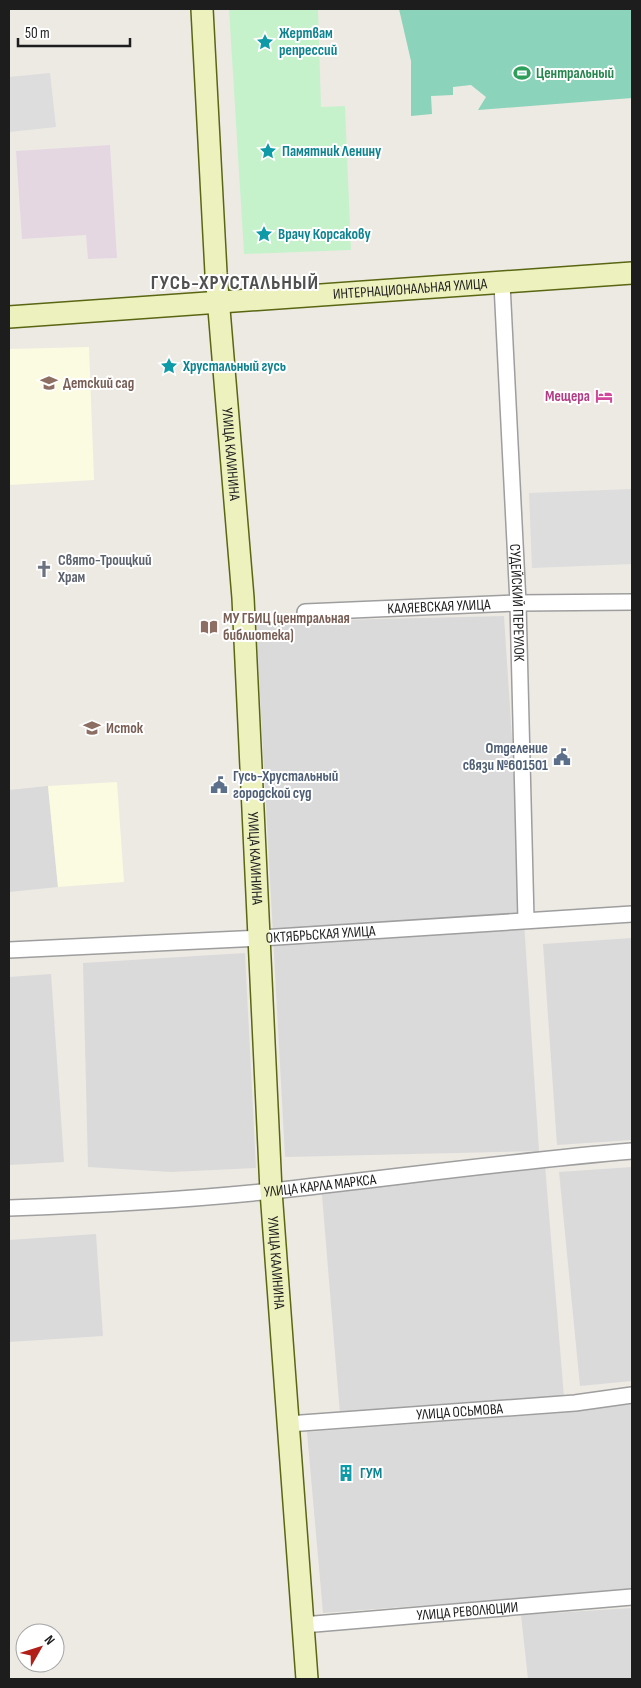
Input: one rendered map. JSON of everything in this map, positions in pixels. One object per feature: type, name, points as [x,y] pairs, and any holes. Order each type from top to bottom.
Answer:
[{"type":"street","name":"УЛИЦА КАЛИНИНА","points":[[202,9],[219,302],[243,598],[261,938],[271,1191],[307,1679]]},
{"type":"street","name":"ИНТЕРНАЦИОНАЛЬНАЯ УЛИЦА","points":[[9,317],[502,284],[632,273]]},
{"type":"street","name":"СУДЕЙСКИЙ ПЕРЕУЛОК","points":[[502,284],[518,603],[526,920]]},
{"type":"street","name":"КАЛЯЕВСКАЯ УЛИЦА","points":[[306,612],[518,603],[632,602]]},
{"type":"street","name":"ОКТЯБРЬСКАЯ УЛИЦА","points":[[9,950],[261,938],[632,914]]},
{"type":"street","name":"УЛИЦА КАРЛА МАРКСА","points":[[9,1208],[83,1205],[271,1191],[554,1158],[632,1151]]},
{"type":"street","name":"УЛИЦА ОСЬМОВА","points":[[288,1424],[575,1403],[632,1395]]},
{"type":"street","name":"УЛИЦА РЕВОЛЮЦИИ","points":[[303,1625],[632,1597]]},
{"type":"shaded area","points":[[50,73],[56,127],[9,132],[9,77]]},
{"type":"shaded area","points":[[110,145],[117,258],[88,259],[86,235],[22,239],[16,151]]},
{"type":"shaded area","name":"Детский сад","points":[[89,347],[94,480],[9,485],[9,349]]},
{"type":"shaded area","points":[[632,489],[632,564],[532,568],[529,493]]},
{"type":"shaded area","points":[[504,616],[539,1151],[285,1157],[256,622]]},
{"type":"shaded area","points":[[117,782],[124,882],[58,887],[48,786]]},
{"type":"shaded area","points":[[48,786],[58,887],[9,892],[9,790]]},
{"type":"shaded area","points":[[632,938],[632,1140],[557,1145],[543,944]]},
{"type":"shaded area","points":[[245,953],[256,1168],[171,1172],[88,1167],[83,963]]},
{"type":"shaded area","points":[[51,974],[64,1162],[9,1165],[9,977]]},
{"type":"shaded area","points":[[545,1165],[564,1397],[340,1414],[321,1183]]},
{"type":"shaded area","points":[[632,1167],[632,1381],[580,1386],[559,1172]]},
{"type":"shaded area","points":[[96,1234],[103,1336],[9,1342],[9,1240]]},
{"type":"shaded area","points":[[632,1404],[632,1590],[323,1613],[307,1432],[562,1413]]},
{"type":"shaded area","points":[[632,1608],[632,1679],[528,1679],[521,1615]]},
{"type":"green space","points":[[229,9],[318,9],[321,107],[345,106],[351,250],[244,254]]},
{"type":"green space","name":"Центральный","points":[[399,9],[632,9],[632,98],[478,110],[486,97],[471,85],[453,87],[453,95],[431,96],[432,114],[411,116],[411,61]]},
{"type":"place","name":"Жертвам репрессий","points":[[265,42]]},
{"type":"place","name":"Центральный","points":[[522,73]]},
{"type":"place","name":"Памятник Ленину","points":[[268,151]]},
{"type":"place","name":"Врачу Корсакову","points":[[264,234]]},
{"type":"place","name":"Хрустальный гусь","points":[[169,366]]},
{"type":"place","name":"Детский сад","points":[[49,383]]},
{"type":"place","name":"Мещера","points":[[604,396]]},
{"type":"place","name":"Свято-Троицкий Храм","points":[[44,569]]},
{"type":"place","name":"МУ ГБИЦ (центральная библиотека)","points":[[209,627]]},
{"type":"place","name":"Исток","points":[[92,728]]},
{"type":"place","name":"Отделение связи №601501","points":[[562,757]]},
{"type":"place","name":"Гусь-Хрустальный городской суд","points":[[219,785]]},
{"type":"place","name":"ГУМ","points":[[346,1473]]},
{"type":"district","name":"ГУСЬ-ХРУСТАЛЬНЫЙ","points":[[235,282]]}]
